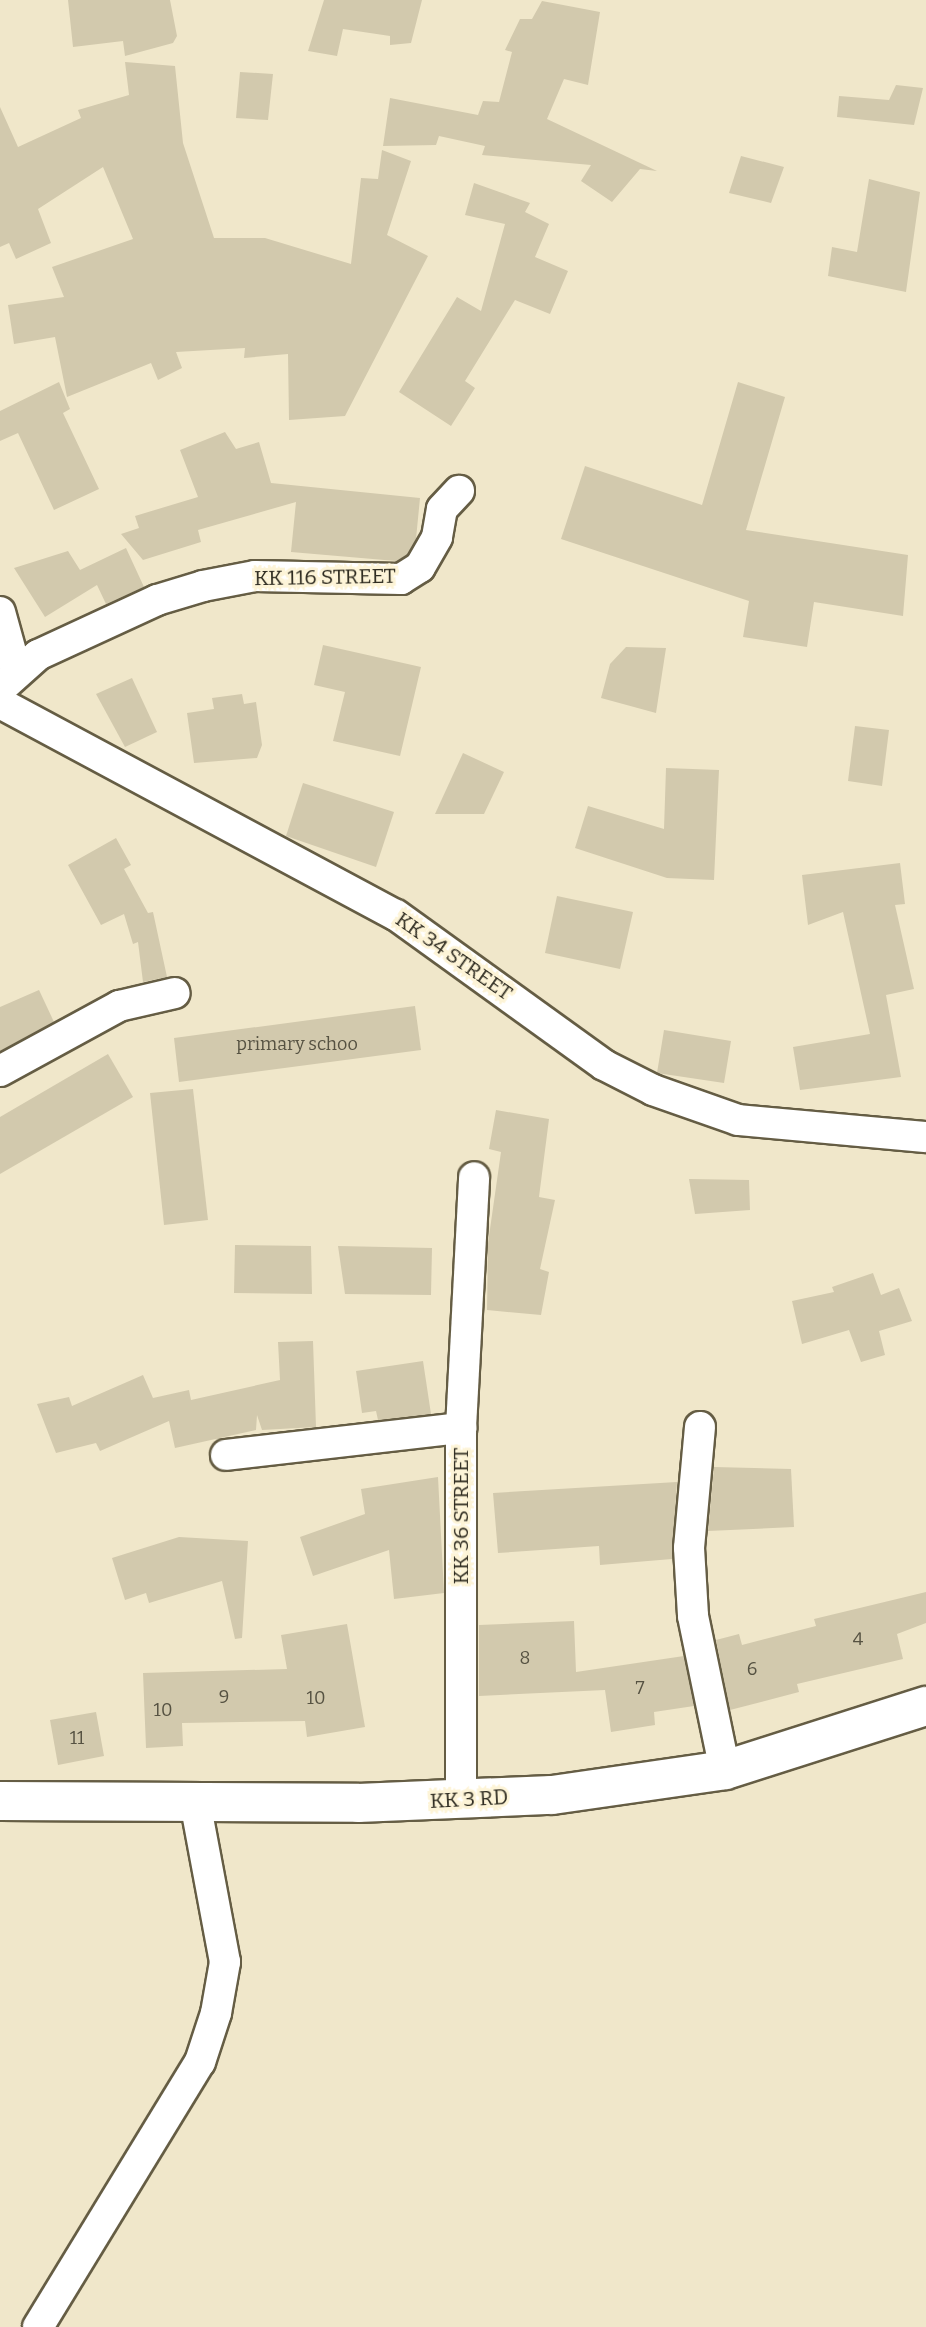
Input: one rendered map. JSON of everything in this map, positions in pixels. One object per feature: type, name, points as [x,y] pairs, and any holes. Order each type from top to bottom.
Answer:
[{"type":"highway","name":"KK 3 RD","points":[[0,1801],[461,1800],[658,1784],[725,1770],[926,1706]]},
{"type":"street","name":"KK 116 STREET","points":[[8,680],[109,621],[203,586],[255,576],[401,579],[420,567],[437,537],[442,509],[459,491]]},
{"type":"street","points":[[0,612],[8,680]]},
{"type":"street","name":"KK 34 STREET","points":[[0,703],[396,915],[604,1065],[653,1090],[738,1119],[926,1137]]},
{"type":"street","points":[[0,1071],[118,1006],[175,993]]},
{"type":"street","points":[[461,1427],[474,1177]]},
{"type":"street","name":"KK 36 STREET","points":[[226,1455],[461,1427],[461,1800]]},
{"type":"street","points":[[700,1427],[689,1548],[693,1616],[725,1770]]},
{"type":"street","points":[[38,2327],[200,2062],[216,2013],[225,1962],[195,1802]]},
{"type":"building","points":[[68,0],[170,0],[177,36],[173,43],[125,56],[123,41],[73,47]]},
{"type":"building","points":[[324,0],[422,0],[411,43],[390,45],[390,36],[343,29],[337,56],[308,51]]},
{"type":"building","points":[[542,1],[600,12],[588,85],[564,79],[547,119],[657,171],[640,169],[612,202],[581,181],[591,165],[482,155],[485,146],[439,136],[436,145],[383,146],[390,98],[478,115],[483,101],[499,102],[512,52],[505,50],[520,19],[532,19]]},
{"type":"building","points":[[125,62],[175,66],[183,143],[214,238],[265,238],[351,264],[361,178],[378,179],[382,150],[411,161],[387,235],[428,256],[345,416],[289,420],[288,354],[244,358],[245,348],[176,352],[182,368],[158,380],[151,363],[67,397],[55,337],[14,344],[8,305],[64,297],[52,267],[133,239],[103,167],[38,209],[51,243],[16,259],[9,243],[0,247],[0,107],[18,147],[81,118],[78,110],[129,95]]},
{"type":"building","points":[[240,72],[273,74],[268,120],[236,118]]},
{"type":"building","points":[[896,85],[923,88],[914,125],[837,117],[839,96],[889,100]]},
{"type":"building","points":[[741,156],[784,167],[771,203],[729,193]]},
{"type":"building","points":[[869,179],[920,192],[906,292],[828,276],[832,247],[857,252]]},
{"type":"building","points":[[474,183],[530,203],[525,212],[549,224],[535,257],[568,271],[550,314],[515,300],[465,381],[475,388],[451,426],[399,392],[457,297],[481,311],[505,224],[465,215]]},
{"type":"building","points":[[59,382],[70,409],[63,413],[99,489],[54,510],[18,433],[0,441],[0,411]]},
{"type":"building","points":[[738,382],[785,397],[746,530],[908,555],[903,616],[814,602],[807,647],[743,637],[749,601],[561,539],[585,466],[702,505]]},
{"type":"building","points":[[225,432],[236,449],[259,442],[271,483],[420,498],[416,539],[407,555],[396,561],[291,552],[296,502],[198,530],[201,542],[143,560],[121,534],[139,528],[135,516],[198,497],[180,450]]},
{"type":"building","points":[[126,548],[144,587],[106,604],[97,585],[45,617],[14,568],[68,551],[80,570]]},
{"type":"building","points":[[323,645],[421,667],[400,756],[333,741],[345,692],[314,685]]},
{"type":"building","points":[[626,647],[666,648],[656,713],[601,698],[610,664]]},
{"type":"building","points":[[132,678],[157,732],[125,747],[96,694]]},
{"type":"building","points":[[242,694],[244,704],[256,702],[262,745],[257,758],[194,763],[187,713],[214,709],[212,698]]},
{"type":"building","points":[[855,726],[889,730],[882,786],[848,781]]},
{"type":"building","points":[[463,753],[504,772],[484,814],[435,814]]},
{"type":"building","points":[[666,768],[719,770],[714,880],[667,878],[575,848],[588,806],[664,829]]},
{"type":"building","points":[[303,783],[394,812],[376,867],[286,836]]},
{"type":"building","points":[[116,838],[131,865],[124,869],[148,913],[153,912],[167,977],[143,982],[138,942],[133,944],[124,914],[101,925],[68,865]]},
{"type":"building","points":[[900,863],[905,904],[895,905],[914,989],[886,995],[901,1077],[800,1090],[793,1047],[870,1034],[843,912],[808,925],[802,875]]},
{"type":"building","points":[[557,896],[633,912],[620,969],[545,953]]},
{"type":"building","points":[[39,990],[54,1022],[0,1051],[0,1007]]},
{"type":"building","points":[[415,1006],[421,1050],[179,1082],[174,1038]]},
{"type":"building","points":[[664,1030],[731,1041],[724,1083],[657,1073]]},
{"type":"building","points":[[108,1054],[133,1097],[0,1174],[0,1117]]},
{"type":"building","points":[[193,1089],[208,1220],[164,1225],[150,1093]]},
{"type":"building","points":[[496,1110],[549,1119],[539,1197],[555,1200],[540,1269],[549,1272],[541,1315],[487,1310],[488,1243],[501,1152],[489,1149]]},
{"type":"building","points":[[689,1179],[749,1180],[750,1210],[695,1214]]},
{"type":"building","points":[[235,1245],[311,1246],[312,1294],[234,1293]]},
{"type":"building","points":[[338,1246],[432,1248],[431,1295],[345,1294]]},
{"type":"building","points":[[873,1273],[881,1295],[899,1288],[912,1321],[879,1331],[885,1355],[861,1362],[849,1330],[802,1344],[792,1301],[834,1292],[832,1287]]},
{"type":"building","points":[[313,1341],[316,1427],[262,1430],[257,1415],[256,1430],[175,1448],[169,1421],[100,1451],[96,1443],[56,1453],[37,1404],[69,1397],[72,1406],[143,1375],[153,1398],[189,1390],[191,1400],[280,1380],[278,1342]]},
{"type":"building","points":[[423,1361],[431,1414],[378,1420],[376,1411],[362,1413],[356,1371]]},
{"type":"building","points":[[714,1467],[791,1469],[794,1527],[708,1531]]},
{"type":"building","points":[[438,1477],[444,1593],[394,1599],[389,1550],[313,1576],[300,1537],[365,1514],[361,1489]]},
{"type":"building","points":[[677,1482],[672,1559],[600,1565],[599,1546],[498,1553],[493,1493]]},
{"type":"building","points":[[179,1537],[248,1541],[242,1638],[235,1639],[222,1581],[149,1603],[146,1593],[125,1600],[112,1558]]},
{"type":"building","points":[[926,1592],[926,1623],[897,1634],[903,1659],[797,1684],[799,1692],[730,1710],[716,1640],[739,1634],[742,1645],[816,1626],[814,1619]]},
{"type":"building","points":[[574,1621],[576,1672],[684,1656],[694,1706],[654,1712],[655,1725],[611,1732],[605,1690],[479,1696],[479,1625]]},
{"type":"building","points":[[347,1624],[365,1727],[307,1737],[305,1721],[182,1723],[183,1746],[146,1748],[143,1673],[287,1669],[281,1635]]},
{"type":"building","points":[[96,1712],[104,1756],[58,1765],[50,1720]]}]
